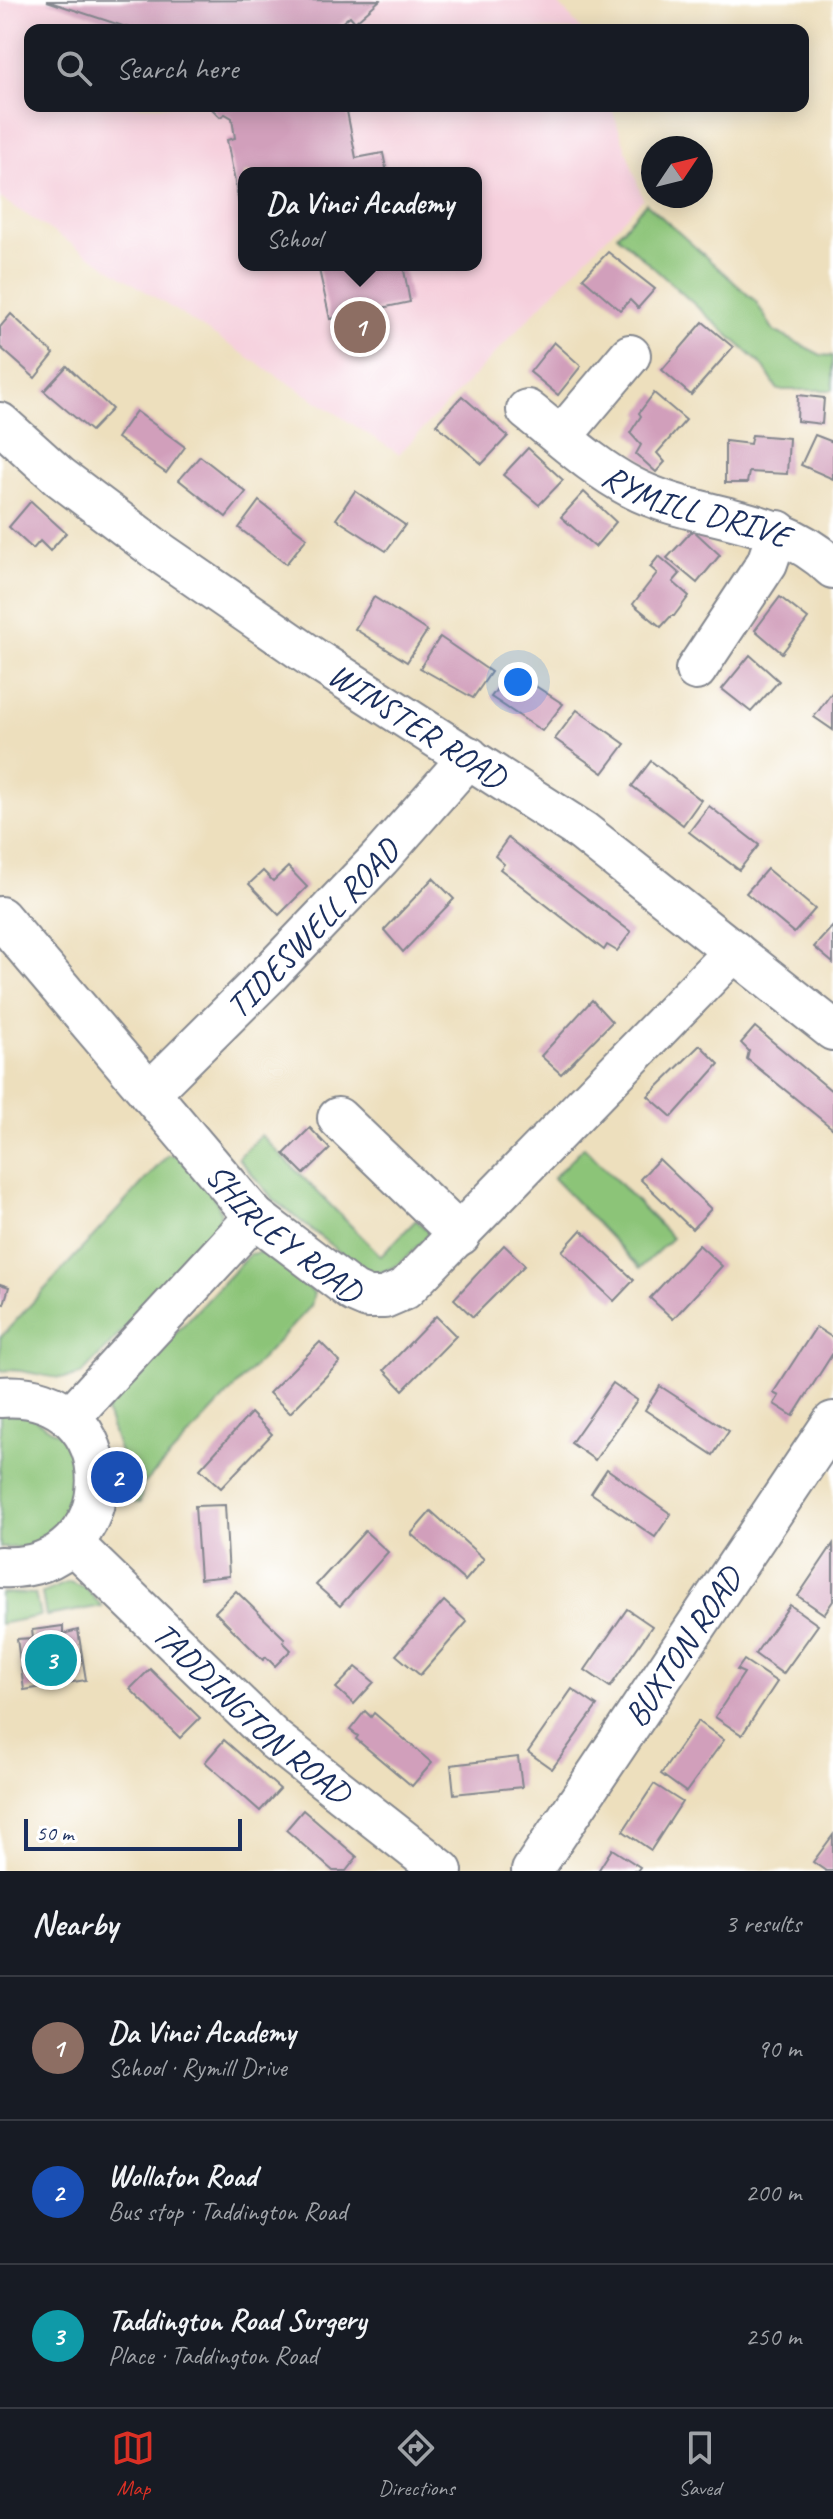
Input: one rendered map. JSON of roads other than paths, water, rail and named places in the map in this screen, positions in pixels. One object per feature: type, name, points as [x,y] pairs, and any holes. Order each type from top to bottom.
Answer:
[{"type":"street","name":"RYMILL DRIVE","points":[[561,437],[630,355]]},
{"type":"street","name":"RYMILL DRIVE","points":[[527,410],[598,466],[632,487],[688,508],[778,531],[828,555]]},
{"type":"street","name":"WINSTER ROAD","points":[[0,423],[60,477],[161,553],[313,658],[582,831],[833,1030]]},
{"type":"street","points":[[696,670],[767,563],[778,531]]},
{"type":"street","name":"TIDESWELL ROAD","points":[[149,1093],[289,954],[469,757]]},
{"type":"street","name":"SHIRLEY ROAD","points":[[0,917],[255,1217],[330,1277],[368,1298],[384,1298],[405,1289],[734,951]]},
{"type":"street","points":[[338,1118],[460,1235]]},
{"type":"street","points":[[71,1416],[255,1217]]},
{"type":"street","points":[[0,1397],[26,1396],[45,1401],[71,1416],[88,1443],[97,1477],[93,1509],[73,1544],[46,1561],[29,1566],[0,1567]]},
{"type":"street","name":"BUXTON ROAD","points":[[532,1871],[833,1422]]},
{"type":"street","name":"TADDINGTON ROAD","points":[[73,1544],[275,1740],[442,1871]]},
{"type":"place","name":"Da Vinci Academy","points":[[360,327]]},
{"type":"place","name":"Wollaton Road","points":[[117,1477]]},
{"type":"place","name":"Taddington Road Surgery","points":[[51,1660]]}]
